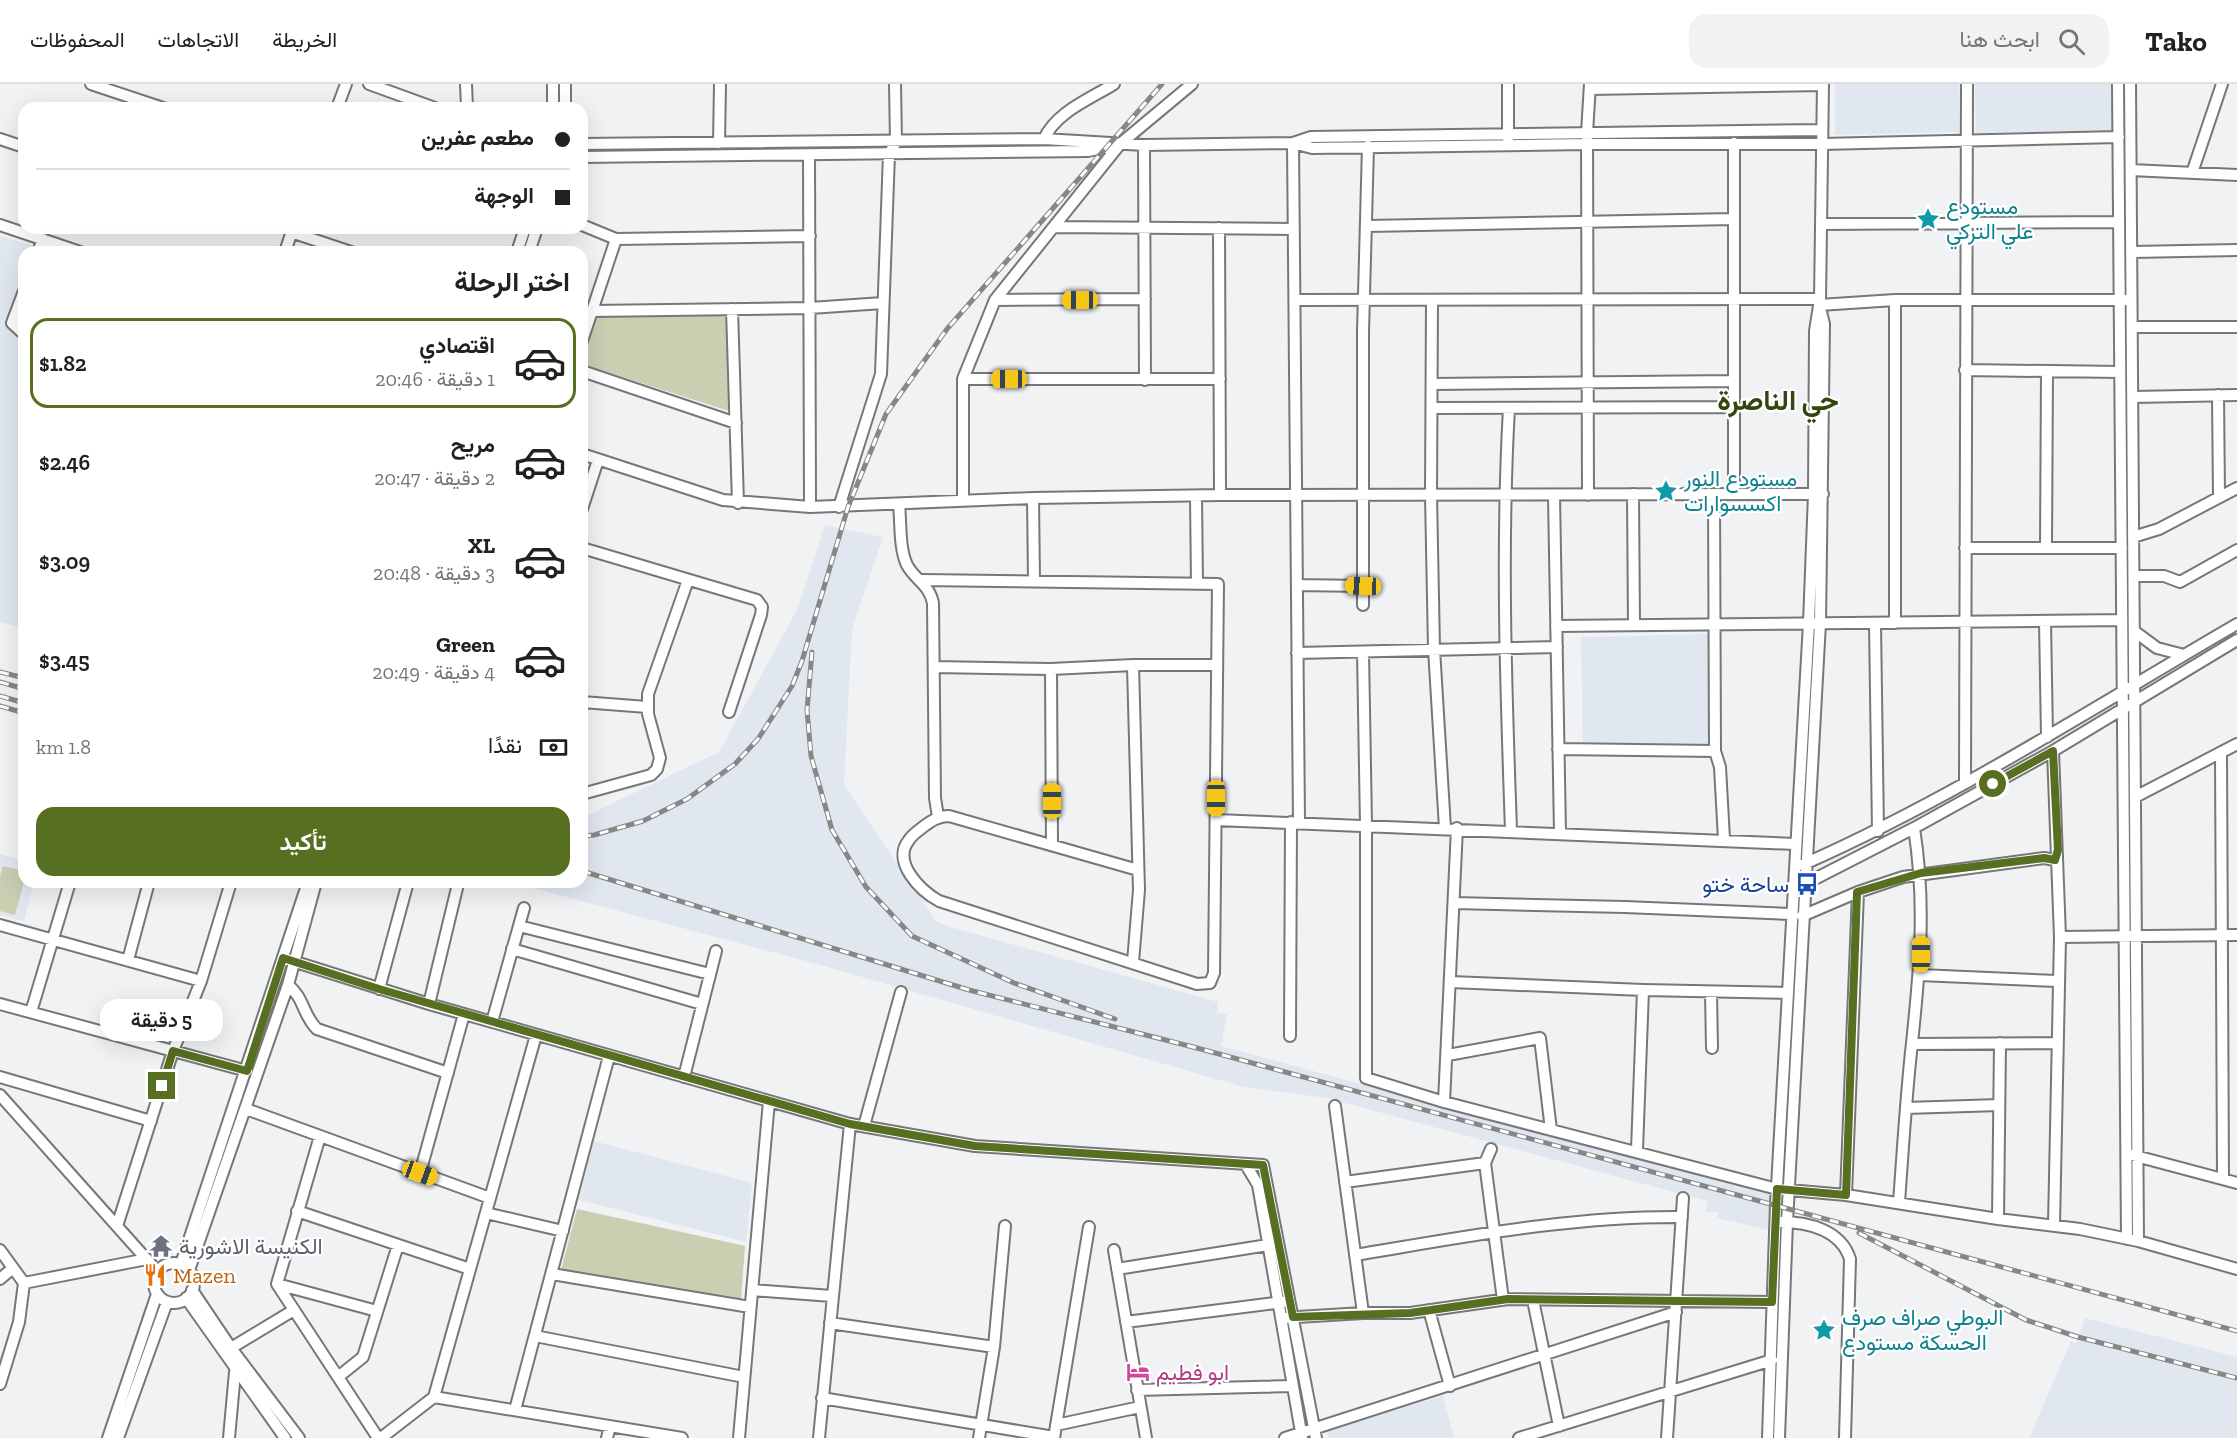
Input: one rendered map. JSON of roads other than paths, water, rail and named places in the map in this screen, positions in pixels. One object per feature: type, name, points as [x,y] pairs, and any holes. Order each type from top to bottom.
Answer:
[{"type":"street","points":[[91,84],[146,102]]},
{"type":"street","points":[[339,102],[346,84]]},
{"type":"street","points":[[369,84],[418,102]]},
{"type":"street","points":[[466,84],[467,102]]},
{"type":"street","points":[[553,84],[553,102]]},
{"type":"street","points":[[565,84],[565,102]]},
{"type":"street","points":[[719,143],[720,84]]},
{"type":"street","points":[[839,507],[880,382],[889,154],[896,142],[895,84]]},
{"type":"street","points":[[1044,139],[1050,128],[1062,116],[1114,84]]},
{"type":"street","points":[[963,501],[963,379],[994,300],[1120,144],[1192,84]]},
{"type":"street","points":[[1508,84],[1508,139]]},
{"type":"street","points":[[1965,782],[1967,84]]},
{"type":"street","points":[[2118,84],[2127,1239]]},
{"type":"street","points":[[2130,84],[2138,1241]]},
{"type":"street","points":[[2192,173],[2222,84]]},
{"type":"street","points":[[1588,495],[1587,138],[1590,87],[1823,85],[1820,302],[1824,324],[1806,863],[1788,993],[1777,1189],[1781,1222],[1779,1438]]},
{"type":"street","points":[[588,144],[1044,139],[1096,140],[1144,145],[1293,143],[1311,137],[1587,138],[1822,130]]},
{"type":"street","points":[[1587,138],[1821,144],[2118,136]]},
{"type":"street","points":[[0,139],[18,145]]},
{"type":"street","points":[[1293,143],[1307,148],[1508,139]]},
{"type":"street","points":[[1290,1036],[1297,653],[1293,143]]},
{"type":"street","points":[[1734,143],[1734,493]]},
{"type":"street","points":[[588,157],[1088,151],[1120,144]]},
{"type":"street","points":[[1144,145],[1145,380]]},
{"type":"street","points":[[1363,605],[1368,146]]},
{"type":"street","points":[[809,155],[810,507]]},
{"type":"street","points":[[2131,170],[2237,176]]},
{"type":"street","points":[[1367,226],[1587,220],[1734,219]]},
{"type":"street","points":[[1821,224],[2119,222]]},
{"type":"street","points":[[0,225],[18,231]]},
{"type":"street","points":[[588,227],[616,238],[810,236]]},
{"type":"street","points":[[1054,227],[1294,229]]},
{"type":"street","points":[[1220,228],[1220,495]]},
{"type":"street","points":[[28,234],[63,246]]},
{"type":"street","points":[[303,234],[335,246]]},
{"type":"street","points":[[588,323],[616,238]]},
{"type":"street","points":[[40,246],[43,239]]},
{"type":"street","points":[[2132,252],[2237,250]]},
{"type":"street","points":[[994,300],[1145,299]]},
{"type":"street","points":[[1296,300],[1734,299],[1820,302],[2132,299]]},
{"type":"street","points":[[1432,300],[1431,495],[1434,649],[1445,828]]},
{"type":"street","points":[[1895,300],[1895,623]]},
{"type":"street","points":[[592,311],[810,308],[883,303]]},
{"type":"street","points":[[18,307],[12,323],[18,328]]},
{"type":"street","points":[[732,309],[738,503]]},
{"type":"street","points":[[2132,327],[2237,327]]},
{"type":"street","points":[[1965,370],[2120,372]]},
{"type":"street","points":[[2046,548],[2047,371]]},
{"type":"street","points":[[588,373],[736,423]]},
{"type":"street","points":[[963,379],[1220,379]]},
{"type":"street","points":[[1432,384],[1734,381]]},
{"type":"street","points":[[2218,395],[2219,496]]},
{"type":"street","points":[[2133,397],[2237,395]]},
{"type":"street","points":[[1432,408],[1734,407]]},
{"type":"street","points":[[1509,408],[1504,495],[1504,648],[1511,831]]},
{"type":"street","points":[[588,456],[710,497],[738,503],[810,507],[1033,498],[1220,495],[1818,494]]},
{"type":"street","points":[[588,491],[598,460]]},
{"type":"street","points":[[2133,537],[2159,529],[2237,488]]},
{"type":"street","points":[[1634,494],[1634,625]]},
{"type":"street","points":[[1714,494],[1715,752],[1720,767],[1724,839]]},
{"type":"street","points":[[1196,496],[1197,584]]},
{"type":"street","points":[[1554,496],[1560,833]]},
{"type":"street","points":[[1033,498],[1034,580]]},
{"type":"street","points":[[899,504],[904,558],[910,569],[929,590],[933,603],[935,798],[938,817]]},
{"type":"street","points":[[1965,548],[2121,548]]},
{"type":"street","points":[[588,550],[758,600],[762,607],[761,615],[729,712]]},
{"type":"street","points":[[2134,576],[2164,576],[2180,582],[2237,550]]},
{"type":"street","points":[[588,792],[651,775],[657,769],[660,758],[647,707],[650,688],[688,579]]},
{"type":"street","points":[[922,580],[1218,584],[1213,980],[1206,985],[1197,984],[946,904],[932,897],[909,873],[904,850],[909,838],[938,817],[948,816],[1138,870]]},
{"type":"street","points":[[1297,585],[1363,586]]},
{"type":"street","points":[[1556,626],[2122,620]]},
{"type":"street","points":[[2045,621],[2047,736]]},
{"type":"street","points":[[1768,1438],[1772,1302],[1781,1222],[1788,1191],[1797,915],[1793,891],[1795,844],[1814,623]]},
{"type":"street","points":[[1875,623],[1878,831]]},
{"type":"street","points":[[1794,868],[1878,831],[2047,736],[2237,624]]},
{"type":"street","points":[[2134,631],[2157,648],[2184,655]]},
{"type":"street","points":[[1793,891],[1914,828],[2053,751],[2237,640]]},
{"type":"street","points":[[1297,653],[1557,647]]},
{"type":"street","points":[[1363,652],[1366,1078],[1444,1102],[1637,1150],[1777,1189],[1846,1195],[1998,1220],[2054,1225],[2138,1241],[2237,1269]]},
{"type":"street","points":[[934,667],[1051,669],[1133,665],[1217,665]]},
{"type":"street","points":[[1133,665],[1139,910],[1133,962]]},
{"type":"street","points":[[1051,669],[1052,845]]},
{"type":"street","points":[[588,702],[647,707]]},
{"type":"street","points":[[2135,797],[2237,744]]},
{"type":"street","points":[[1558,748],[1715,752]]},
{"type":"street","points":[[2053,751],[2058,850],[2055,860],[2060,937],[2054,1225]]},
{"type":"street","points":[[2221,753],[2223,1179]]},
{"type":"street","points":[[1216,820],[1724,839],[1795,844]]},
{"type":"street","points":[[1444,1102],[1457,828]]},
{"type":"street","points":[[1899,1203],[1920,975],[1921,873],[1914,828]]},
{"type":"street","points":[[1454,903],[1797,915],[1857,892],[1921,873],[2044,858],[2055,860]]},
{"type":"street","points":[[31,1012],[68,888]]},
{"type":"street","points":[[128,960],[147,888]]},
{"type":"street","points":[[117,1226],[173,1051],[201,981],[229,888]]},
{"type":"street","points":[[185,1267],[246,1108],[288,985],[288,959],[306,888]]},
{"type":"street","points":[[185,1267],[247,1071],[314,888]]},
{"type":"street","points":[[379,989],[406,888]]},
{"type":"street","points":[[429,1004],[457,888]]},
{"type":"street","points":[[1846,1195],[1857,892]]},
{"type":"street","points":[[492,1022],[524,908]]},
{"type":"street","points":[[0,925],[201,981]]},
{"type":"street","points":[[519,926],[710,974]]},
{"type":"street","points":[[2060,937],[2237,936]]},
{"type":"street","points":[[512,949],[702,1004]]},
{"type":"street","points":[[684,1077],[716,951]]},
{"type":"street","points":[[288,959],[429,1004],[850,1124],[975,1146],[1263,1165],[1315,1433]]},
{"type":"street","points":[[1920,975],[2058,981]]},
{"type":"street","points":[[1451,982],[1788,993]]},
{"type":"street","points":[[288,985],[297,993],[307,1016],[317,1029],[448,1073]]},
{"type":"street","points":[[1637,1150],[1643,990]]},
{"type":"street","points":[[864,1126],[901,992]]},
{"type":"street","points":[[1711,992],[1712,1048]]},
{"type":"street","points":[[0,1004],[247,1071]]},
{"type":"street","points":[[420,1173],[464,1014]]},
{"type":"street","points":[[320,1136],[277,1284],[338,1377],[384,1437],[434,1397],[536,1035]]},
{"type":"street","points":[[1448,1055],[1540,1038],[1551,1130]]},
{"type":"street","points":[[1998,1220],[2000,1043]]},
{"type":"street","points":[[1912,1044],[2056,1043]]},
{"type":"street","points":[[515,1410],[609,1056]]},
{"type":"street","points":[[0,1077],[151,1121]]},
{"type":"street","points":[[0,1095],[157,1271]]},
{"type":"street","points":[[739,1438],[769,1101]]},
{"type":"street","points":[[1906,1108],[1999,1105]]},
{"type":"street","points":[[1335,1106],[1363,1313]]},
{"type":"street","points":[[246,1108],[490,1198]]},
{"type":"street","points":[[819,1438],[850,1124]]},
{"type":"street","points":[[1491,1149],[1485,1163],[1503,1300]]},
{"type":"street","points":[[2126,1153],[2237,1183]]},
{"type":"street","points":[[1345,1182],[1485,1163]]},
{"type":"street","points":[[1246,1165],[1258,1185],[1302,1436]]},
{"type":"street","points":[[1667,1438],[1683,1198]]},
{"type":"street","points":[[297,1211],[470,1269]]},
{"type":"street","points":[[486,1213],[562,1232]]},
{"type":"street","points":[[1355,1255],[1574,1220],[1627,1216],[1682,1217]]},
{"type":"street","points":[[1781,1222],[1808,1224],[1828,1233],[1842,1243],[1851,1259],[1845,1438]]},
{"type":"street","points":[[979,1438],[994,1347],[1005,1226]]},
{"type":"street","points":[[1055,1433],[1089,1227]]},
{"type":"street","points":[[338,1377],[363,1357],[398,1245]]},
{"type":"street","points":[[1117,1269],[1268,1245]]},
{"type":"street","points":[[0,1250],[24,1283],[19,1322],[0,1384]]},
{"type":"street","points":[[1114,1250],[1146,1438]]},
{"type":"street","points":[[24,1283],[147,1259]]},
{"type":"street","points":[[108,1438],[157,1294],[154,1280],[157,1271],[165,1264],[185,1267],[194,1280],[189,1294],[177,1302],[167,1302],[157,1294]]},
{"type":"street","points":[[0,1279],[13,1268]]},
{"type":"street","points":[[552,1274],[750,1307]]},
{"type":"street","points":[[277,1284],[377,1311]]},
{"type":"street","points":[[752,1290],[832,1296]]},
{"type":"street","points":[[189,1294],[299,1438]]},
{"type":"street","points":[[189,1294],[235,1372],[285,1438]]},
{"type":"street","points":[[1281,1318],[1363,1313],[1410,1313],[1503,1300],[1677,1307],[1772,1302]]},
{"type":"street","points":[[1533,1300],[1559,1426]]},
{"type":"street","points":[[1126,1322],[1290,1301]]},
{"type":"street","points":[[118,1438],[167,1302]]},
{"type":"street","points":[[1285,1438],[1315,1433],[1545,1355],[1677,1307]]},
{"type":"street","points":[[231,1348],[294,1310]]},
{"type":"street","points":[[1429,1310],[1450,1386]]},
{"type":"street","points":[[830,1323],[994,1347]]},
{"type":"street","points":[[535,1336],[744,1377]]},
{"type":"street","points":[[1519,1438],[1772,1360]]},
{"type":"street","points":[[229,1438],[235,1372]]},
{"type":"street","points":[[1137,1390],[1293,1386]]},
{"type":"street","points":[[434,1397],[681,1438]]},
{"type":"street","points":[[822,1398],[982,1424],[1055,1433],[1140,1407]]},
{"type":"street","points":[[608,1438],[610,1426]]},
{"type":"railway","points":[[588,836],[643,821],[687,799],[735,764],[758,739],[792,686],[802,661],[848,507],[886,414],[947,329],[1162,84]]},
{"type":"railway","points":[[812,652],[807,710],[811,756],[832,830],[866,887],[912,936],[1014,983],[1115,1019]]},
{"type":"railway","points":[[0,672],[18,676]]},
{"type":"railway","points":[[0,682],[18,687]]},
{"type":"railway","points":[[0,696],[18,701]]},
{"type":"railway","points":[[0,706],[18,711]]},
{"type":"railway","points":[[588,873],[969,990],[1197,1048],[2237,1331]]},
{"type":"railway","points":[[1859,1233],[2026,1320],[2078,1337],[2237,1378]]},
{"type":"place","name":"مستودع علي التركي","points":[[1928,219]]},
{"type":"place","name":"مستودع النور اكسسوارات","points":[[1666,491]]},
{"type":"place","name":"ساحة ختو","points":[[1807,884]]},
{"type":"place","name":"الكنيسة الاشورية","points":[[161,1246]]},
{"type":"place","name":"Mazen","points":[[155,1275]]},
{"type":"place","name":"البوطي صراف صرف الحسكة مستودع","points":[[1824,1330]]},
{"type":"place","name":"ابو فطيم","points":[[1138,1372]]},
{"type":"district","name":"حي الناصرة","points":[[1778,400]]}]
